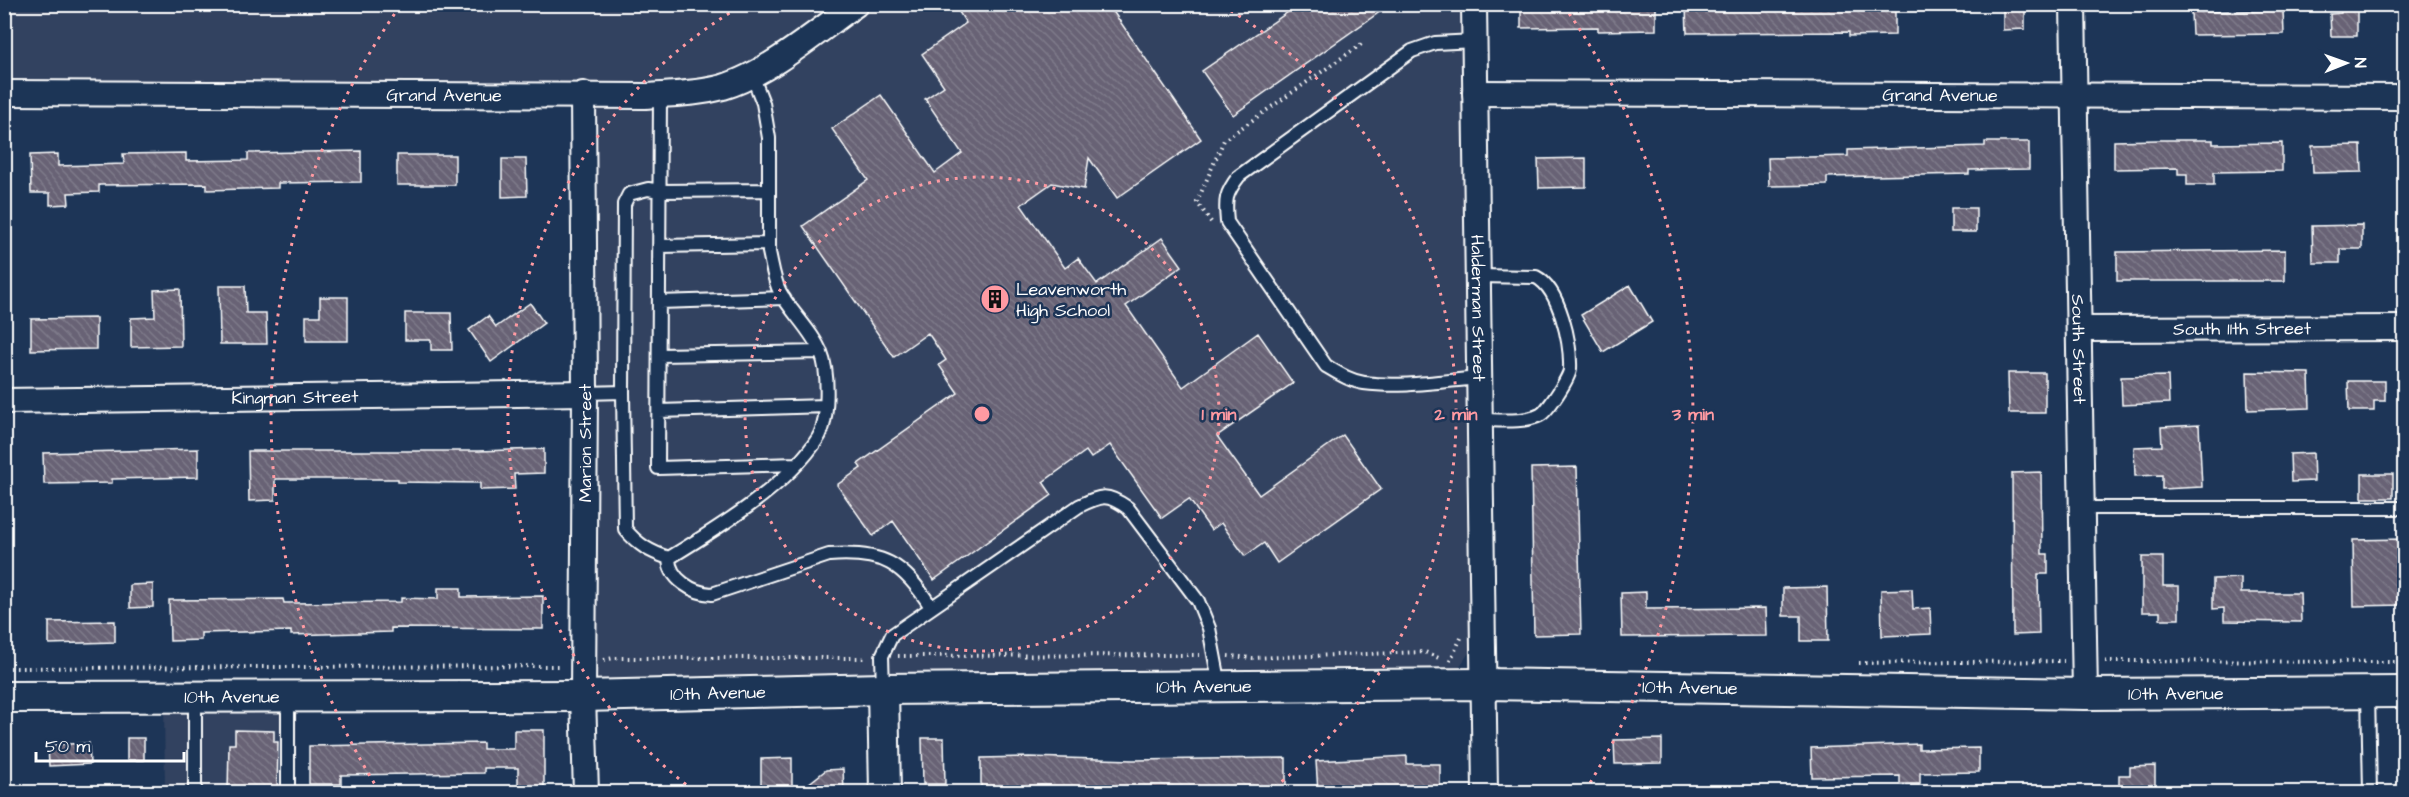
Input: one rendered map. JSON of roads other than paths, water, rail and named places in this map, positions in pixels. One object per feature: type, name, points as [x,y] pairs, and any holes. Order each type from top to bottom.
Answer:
[{"type":"street","name":"Grand Avenue","points":[[4,93],[660,95],[690,93],[723,87],[752,75],[856,4]]},
{"type":"street","name":"Halderman Street","points":[[1474,4],[1485,792]]},
{"type":"street","name":"South Street","points":[[2073,4],[2085,694]]},
{"type":"street","name":"Grand Avenue","points":[[1475,93],[2404,97]]},
{"type":"street","name":"Marion Street","points":[[582,94],[586,792]]},
{"type":"street","name":"South 11th Street","points":[[2080,329],[2404,328]]},
{"type":"street","name":"Kingman Street","points":[[4,401],[585,393]]},
{"type":"street","name":"10th Avenue","points":[[4,697],[584,696],[883,689],[1484,684],[2085,694],[2404,692]]},
{"type":"street","points":[[883,689],[885,792]]},
{"type":"lane","points":[[1475,41],[1435,43],[1412,51],[1239,176],[1228,190],[1225,202],[1227,222],[1326,366],[1345,377],[1363,383],[1392,384],[1480,378]]},
{"type":"lane","points":[[752,75],[763,103],[769,138],[769,190],[769,244],[772,266],[779,290],[821,352],[825,369],[826,406],[819,437],[797,464],[757,499],[718,528],[669,558],[649,552],[635,542],[625,529],[624,204],[629,194],[648,189],[660,191],[769,190]]},
{"type":"lane","points":[[660,95],[658,468],[797,464]]},
{"type":"lane","points":[[660,246],[769,244]]},
{"type":"lane","points":[[1478,276],[1536,277],[1542,280],[1553,295],[1560,312],[1566,334],[1570,372],[1541,415],[1525,419],[1480,420]]},
{"type":"lane","points":[[659,302],[784,298]]},
{"type":"lane","points":[[659,355],[821,352]]},
{"type":"lane","points":[[585,393],[623,392]]},
{"type":"lane","points":[[659,411],[826,406]]},
{"type":"lane","points":[[883,689],[882,656],[892,635],[1080,506],[1098,497],[1113,498],[1128,508],[1198,602],[1209,628],[1220,686]]},
{"type":"lane","points":[[2082,508],[2404,508]]},
{"type":"lane","points":[[669,558],[669,566],[682,583],[702,594],[712,594],[829,555],[844,554],[876,558],[902,570],[913,581],[931,607]]},
{"type":"lane","points":[[2368,693],[2370,792]]},
{"type":"lane","points":[[195,696],[195,792]]},
{"type":"lane","points":[[288,696],[288,792]]},
{"type":"place","name":"Leavenworth High School","points":[[995,299]]}]
